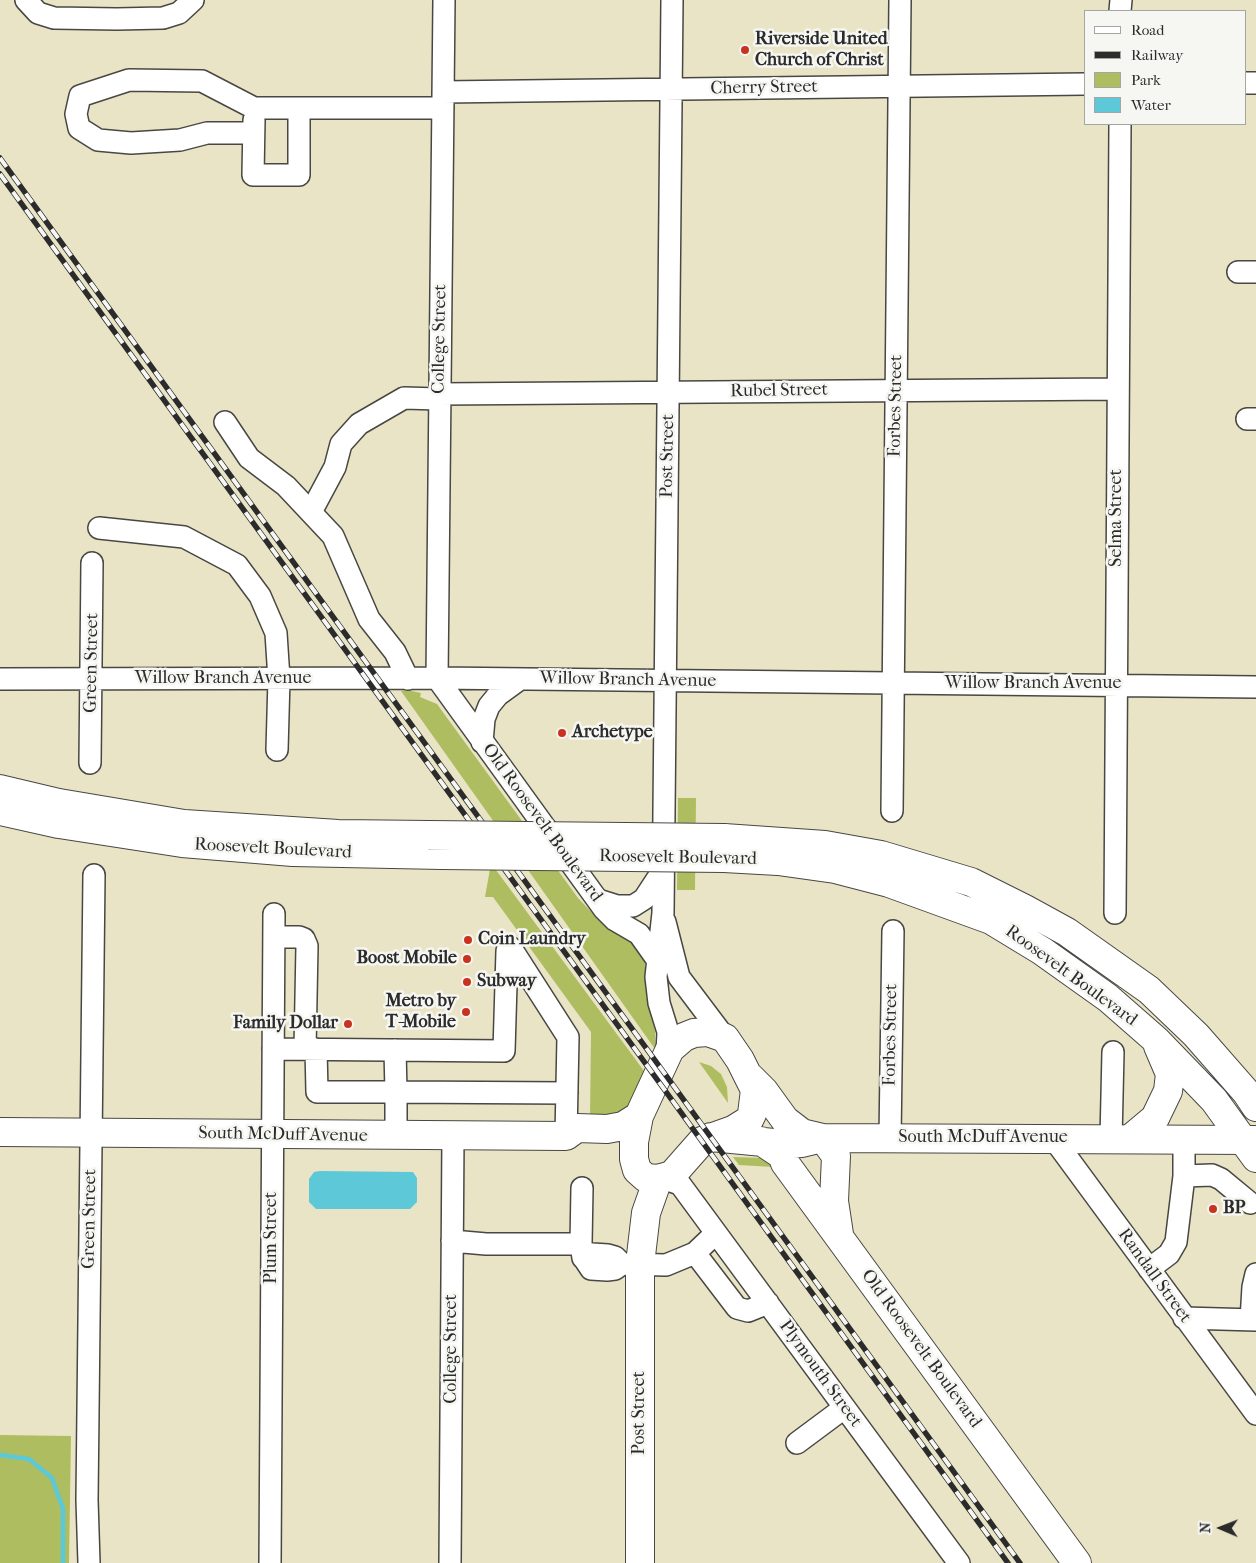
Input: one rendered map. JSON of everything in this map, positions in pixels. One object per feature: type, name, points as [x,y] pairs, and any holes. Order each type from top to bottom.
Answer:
[{"type":"main road","name":"Roosevelt Boulevard","points":[[0,790],[67,804],[184,824],[338,834],[435,845]]},
{"type":"main road","name":"Roosevelt Boulevard","points":[[0,811],[59,824],[182,843],[293,852],[435,845],[724,848],[825,844],[881,855],[971,882],[1067,932],[1149,990],[1196,1035],[1246,1092],[1256,1107]]},
{"type":"main road","name":"Roosevelt Boulevard","points":[[724,848],[778,861],[836,869],[890,883],[991,920],[1042,951],[1108,998],[1156,1040],[1214,1100],[1252,1146]]},
{"type":"main road","points":[[668,1052],[676,1043],[694,1033],[708,1032],[725,1038],[747,1074],[764,1091],[785,1120],[802,1133],[823,1138],[836,1156],[834,1201],[839,1236]]},
{"type":"main road","points":[[1121,1139],[1155,1118],[1168,1091],[1170,1074],[1156,1040]]},
{"type":"main road","name":"Post Street","points":[[640,1563],[631,1264],[634,1142],[639,1116],[668,1052]]},
{"type":"main road","name":"Post Street","points":[[631,1264],[646,1213],[671,1176],[702,1141],[727,1133],[749,1120],[755,1105],[755,1090],[747,1074]]},
{"type":"main road","name":"South McDuff Avenue","points":[[0,1132],[566,1136],[577,1128],[607,1129],[623,1126],[639,1116]]},
{"type":"main road","name":"South McDuff Avenue","points":[[566,1136],[577,1144],[607,1144],[634,1156]]},
{"type":"main road","name":"South McDuff Avenue","points":[[712,1138],[802,1143],[823,1138],[1184,1139],[1252,1146]]},
{"type":"main road","name":"Old Roosevelt Boulevard","points":[[761,1141],[782,1155],[785,1163],[1077,1563]]},
{"type":"main road","points":[[634,1156],[637,1170],[642,1175],[671,1176]]},
{"type":"street","points":[[26,0],[38,13],[54,18],[117,19],[163,18],[179,13],[193,0]]},
{"type":"street","name":"College Street","points":[[437,678],[444,0]]},
{"type":"street","name":"Post Street","points":[[668,1052],[668,1032],[656,987],[656,958],[663,913],[672,0]]},
{"type":"street","name":"Forbes Street","points":[[892,811],[900,0]]},
{"type":"street","points":[[253,133],[207,133],[180,140],[123,143],[98,140],[79,128],[76,114],[80,96],[129,80],[202,81],[254,108],[253,175],[299,175],[299,108]]},
{"type":"street","name":"Cherry Street","points":[[254,108],[299,108],[671,89],[1084,84]]},
{"type":"street","name":"Selma Street","points":[[1115,913],[1120,125]]},
{"type":"street","name":"Rubel Street","points":[[311,512],[335,467],[341,444],[359,424],[404,398],[896,389],[1118,389]]},
{"type":"street","points":[[225,422],[249,458],[286,486],[333,536],[369,619],[395,652],[408,679]]},
{"type":"street","points":[[99,528],[184,537],[237,565],[260,596],[276,633],[279,679],[277,750]]},
{"type":"street","name":"Green Street","points":[[90,763],[92,563]]},
{"type":"street","name":"Willow Branch Avenue","points":[[0,679],[437,678],[1256,687]]},
{"type":"street","name":"Old Roosevelt Boulevard","points":[[437,678],[598,900],[612,917],[641,936],[656,958]]},
{"type":"street","points":[[482,742],[484,719],[489,706],[498,695],[520,679]]},
{"type":"street","points":[[598,900],[617,906],[633,906],[644,899],[663,870]]},
{"type":"street","name":"Green Street","points":[[89,1563],[87,1500],[94,874]]},
{"type":"street","name":"Post Street","points":[[663,913],[677,971],[684,985],[725,1038]]},
{"type":"street","name":"Plum Street","points":[[270,1563],[274,914]]},
{"type":"street","name":"Forbes Street","points":[[890,1138],[893,931]]},
{"type":"street","points":[[274,937],[299,937],[304,939],[307,946],[310,1049],[317,1092],[567,1093]]},
{"type":"street","points":[[273,1049],[504,1051],[507,951],[510,948],[568,1037],[566,1136]]},
{"type":"street","points":[[395,1050],[396,1136]]},
{"type":"street","points":[[1113,1052],[1121,1139]]},
{"type":"street","name":"College Street","points":[[450,1563],[453,1136]]},
{"type":"street","name":"Randall Street","points":[[1053,1138],[1256,1414]]},
{"type":"street","points":[[1149,1269],[1169,1254],[1176,1242],[1184,1176],[1184,1139]]},
{"type":"street","points":[[1184,1176],[1212,1175],[1221,1179],[1254,1205]]},
{"type":"street","name":"Plymouth Street","points":[[671,1176],[768,1303],[956,1562]]},
{"type":"street","points":[[582,1188],[583,1252]]},
{"type":"street","points":[[452,1241],[583,1252],[608,1255],[631,1264],[666,1265],[695,1253],[716,1233]]},
{"type":"street","points":[[695,1253],[737,1308],[748,1311],[768,1303]]},
{"type":"street","points":[[1184,1318],[1254,1320],[1253,1287],[1256,1274]]},
{"type":"street","points":[[796,1444],[844,1408]]},
{"type":"green space","points":[[407,690],[421,693],[420,697],[437,704],[578,898],[602,923],[632,941],[645,962],[646,995],[655,1031],[655,1049],[401,691]]},
{"type":"green space","points":[[678,798],[696,798],[695,890],[677,890]]},
{"type":"green space","points":[[490,869],[496,870],[647,1075],[628,1107],[620,1115],[590,1117],[591,1032],[493,897],[485,897]]},
{"type":"green space","points":[[699,1062],[711,1066],[721,1074],[727,1087],[728,1103]]},
{"type":"green space","points":[[733,1157],[762,1158],[768,1160],[773,1167],[739,1165]]},
{"type":"green space","points":[[0,1435],[71,1436],[69,1563],[0,1563]]},
{"type":"water","points":[[314,1172],[413,1172],[417,1178],[417,1202],[410,1209],[316,1209],[309,1202],[309,1179]]},
{"type":"waterway","points":[[0,1455],[29,1459],[52,1478],[63,1509],[63,1563]]},
{"type":"railway","points":[[0,158],[1020,1563]]},
{"type":"railway","points":[[0,174],[1008,1563]]},
{"type":"place","name":"Riverside United Church of Christ","points":[[745,50]]},
{"type":"place","name":"Archetype","points":[[562,733]]},
{"type":"place","name":"Coin Laundry","points":[[468,940]]},
{"type":"place","name":"Boost Mobile","points":[[467,959]]},
{"type":"place","name":"Subway","points":[[467,982]]},
{"type":"place","name":"Metro by T-Mobile","points":[[466,1012]]},
{"type":"place","name":"Family Dollar","points":[[348,1024]]},
{"type":"place","name":"BP","points":[[1213,1209]]}]
